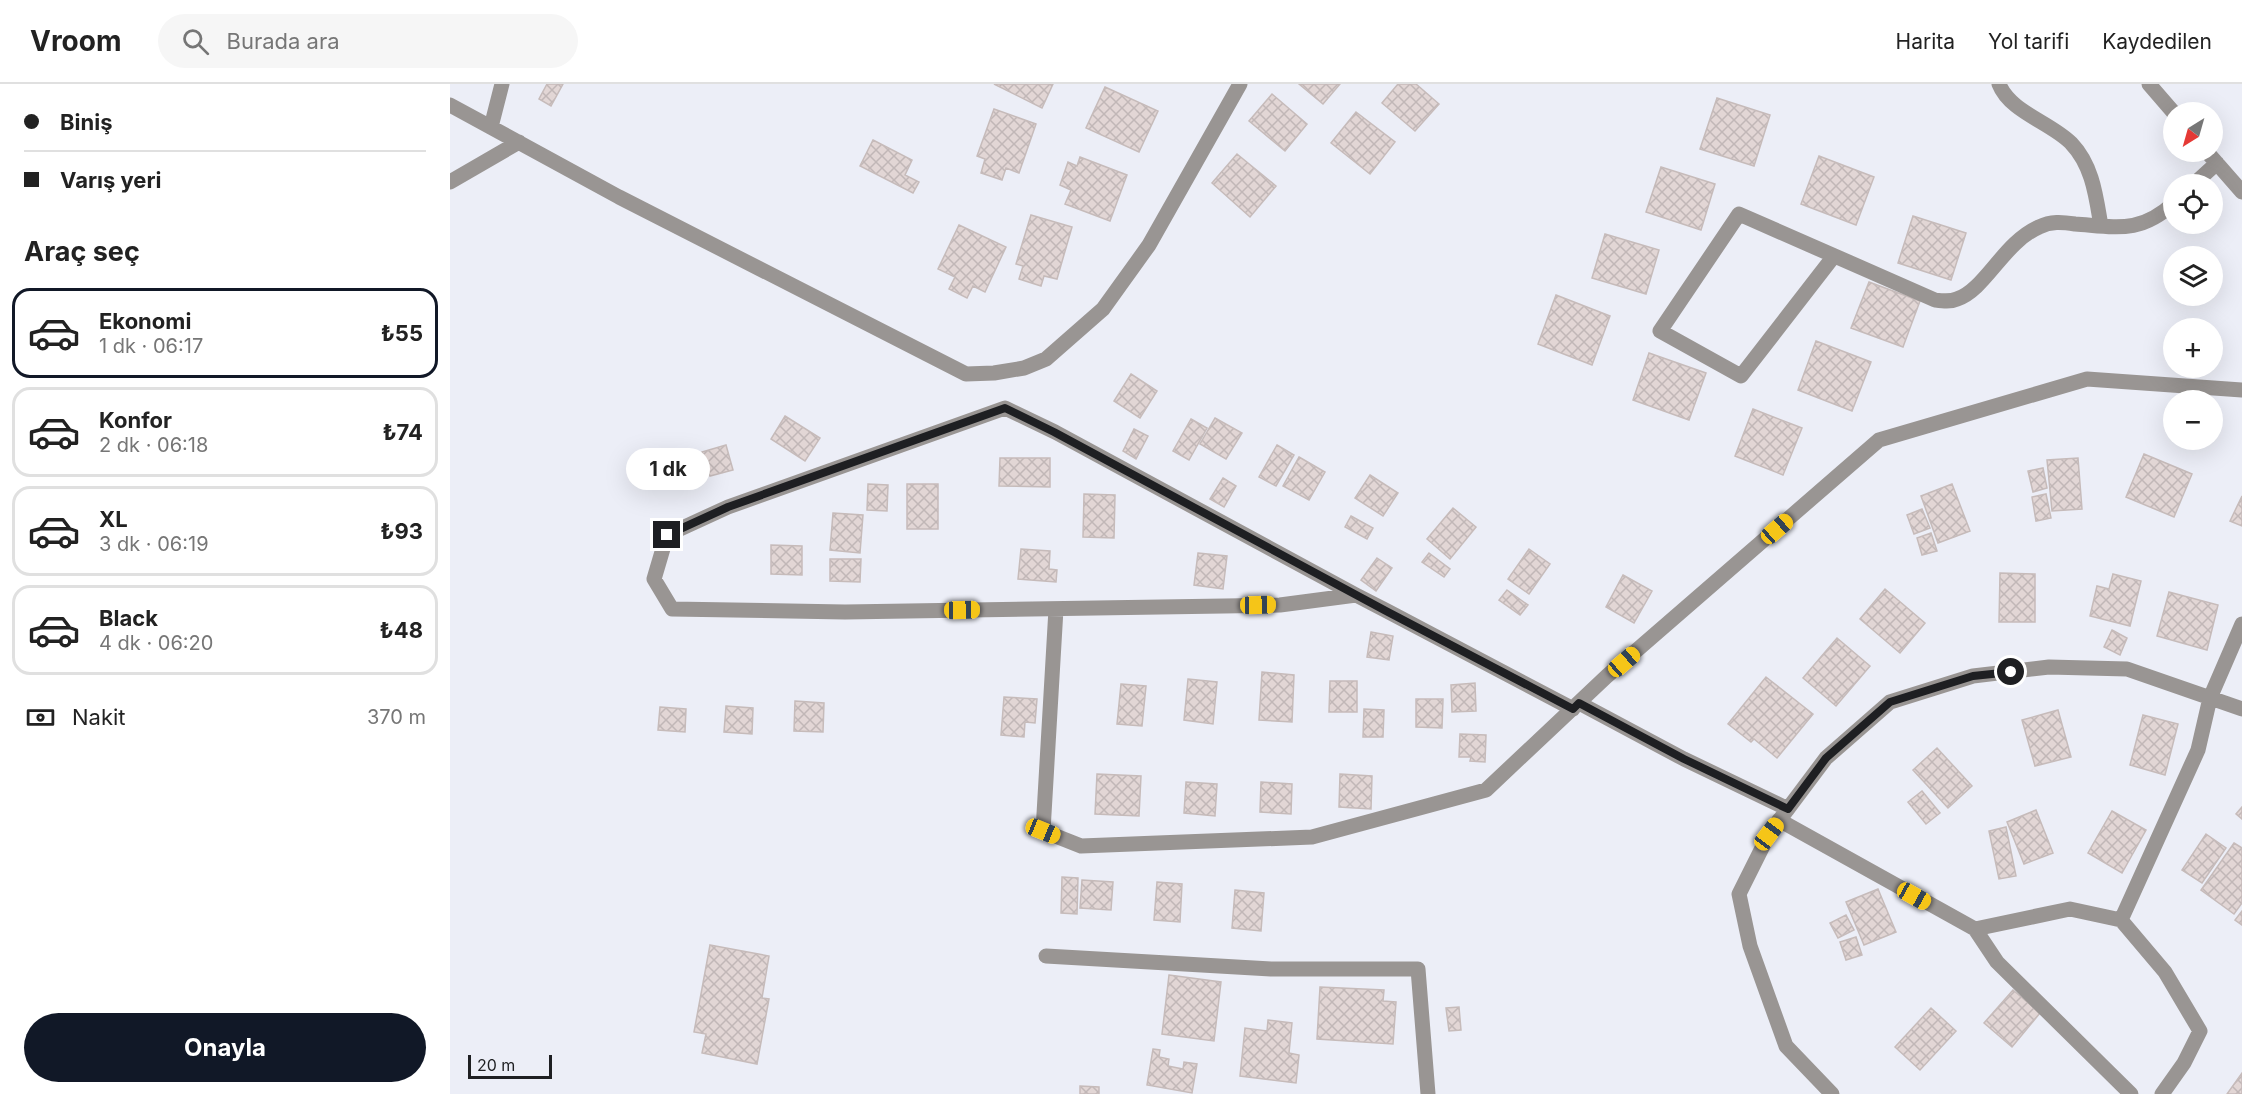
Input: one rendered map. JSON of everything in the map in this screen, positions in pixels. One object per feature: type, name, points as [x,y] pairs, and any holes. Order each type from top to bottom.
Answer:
[{"type":"street","points":[[491,127],[502,84]]},
{"type":"street","points":[[450,105],[619,197],[966,374],[994,373],[1024,368],[1046,359],[1103,309],[1149,245],[1240,84]]},
{"type":"street","points":[[1999,84],[2002,93],[2058,133],[2080,155],[2089,170],[2101,226]]},
{"type":"street","points":[[2149,84],[2165,102]]},
{"type":"street","points":[[450,182],[519,142]]},
{"type":"street","points":[[2216,162],[2242,192]]},
{"type":"street","points":[[1834,256],[1741,376],[1660,331],[1739,214],[1935,300],[1946,301],[1957,300],[1971,291],[2016,240],[2028,231],[2058,222],[2125,227],[2147,222],[2163,213]]},
{"type":"street","points":[[1056,609],[1043,831],[1081,846],[1312,837],[1486,790],[1576,706],[1879,440],[2087,379],[2242,390]]},
{"type":"street","points":[[1356,595],[1280,605],[845,612],[672,609],[654,579],[667,535],[728,507],[1005,408],[1054,432],[1356,595],[1684,759],[1975,929],[1997,962],[2131,1094]]},
{"type":"street","points":[[2121,920],[2198,750],[2210,698],[2242,624]]},
{"type":"street","points":[[1832,1094],[1786,1046],[1750,946],[1739,894],[1769,834],[1826,758],[1890,702],[1973,676],[2049,667],[2127,669],[2242,709]]},
{"type":"street","points":[[1975,929],[2070,909],[2121,920],[2165,972],[2200,1031],[2184,1063],[2162,1094]]},
{"type":"street","points":[[1046,956],[1270,969],[1418,969],[1428,1094]]},
{"type":"building","points":[[547,84],[563,84],[551,106],[539,99]]},
{"type":"building","points":[[994,84],[1053,84],[1042,108]]},
{"type":"building","points":[[1299,84],[1340,84],[1323,104]]},
{"type":"building","points":[[1398,84],[1416,84],[1439,104],[1415,131],[1382,103]]},
{"type":"building","points":[[1105,87],[1158,111],[1139,152],[1086,128]]},
{"type":"building","points":[[1272,94],[1307,124],[1285,151],[1249,121]]},
{"type":"building","points":[[1717,98],[1770,115],[1754,166],[1700,149]]},
{"type":"building","points":[[994,109],[1036,124],[1019,173],[1006,168],[1002,180],[981,173],[985,159],[977,156]]},
{"type":"building","points":[[1356,112],[1395,142],[1370,174],[1331,143]]},
{"type":"building","points":[[873,140],[912,160],[905,175],[919,182],[913,193],[860,166]]},
{"type":"building","points":[[1237,154],[1276,186],[1250,217],[1212,183]]},
{"type":"building","points":[[1819,156],[1874,177],[1856,225],[1801,204]]},
{"type":"building","points":[[1080,157],[1127,175],[1110,221],[1065,204],[1071,190],[1060,185],[1068,162],[1077,166]]},
{"type":"building","points":[[1661,167],[1715,184],[1701,230],[1646,212]]},
{"type":"building","points":[[1031,215],[1072,227],[1057,279],[1044,276],[1041,286],[1019,279],[1023,266],[1016,264]]},
{"type":"building","points":[[1913,216],[1966,233],[1951,280],[1898,263]]},
{"type":"building","points":[[959,225],[1006,247],[985,292],[973,286],[967,298],[949,289],[955,277],[938,269]]},
{"type":"building","points":[[1605,234],[1659,250],[1646,294],[1592,278]]},
{"type":"building","points":[[1869,282],[1920,301],[1903,347],[1851,328]]},
{"type":"building","points":[[1556,295],[1610,316],[1592,365],[1538,344]]},
{"type":"building","points":[[1816,341],[1871,362],[1852,411],[1798,390]]},
{"type":"building","points":[[1649,353],[1706,373],[1689,420],[1633,400]]},
{"type":"building","points":[[1131,374],[1157,391],[1140,418],[1114,401]]},
{"type":"building","points":[[1753,409],[1802,428],[1783,475],[1735,456]]},
{"type":"building","points":[[785,416],[820,438],[805,461],[771,439]]},
{"type":"building","points":[[1215,418],[1242,433],[1226,459],[1200,444]]},
{"type":"building","points":[[1191,419],[1207,428],[1189,460],[1173,451]]},
{"type":"building","points":[[1134,429],[1148,436],[1136,459],[1123,451]]},
{"type":"building","points":[[726,445],[733,470],[710,476],[702,452]]},
{"type":"building","points":[[1277,445],[1294,455],[1276,486],[1259,477]]},
{"type":"building","points":[[2144,454],[2192,474],[2174,517],[2126,497]]},
{"type":"building","points":[[1299,457],[1325,472],[1309,500],[1283,486]]},
{"type":"building","points":[[1000,458],[1050,458],[1050,487],[999,486]]},
{"type":"building","points":[[2078,458],[2082,509],[2052,511],[2047,460]]},
{"type":"building","points":[[2043,468],[2047,488],[2033,492],[2028,471]]},
{"type":"building","points":[[1370,475],[1398,493],[1383,516],[1355,498]]},
{"type":"building","points":[[1223,478],[1236,486],[1224,507],[1210,499]]},
{"type":"building","points":[[868,484],[888,485],[887,511],[867,510]]},
{"type":"building","points":[[907,484],[938,484],[938,529],[907,529]]},
{"type":"building","points":[[1952,484],[1970,531],[1938,543],[1921,496]]},
{"type":"building","points":[[1084,494],[1115,495],[1114,538],[1083,537]]},
{"type":"building","points":[[2046,494],[2051,518],[2036,521],[2032,497]]},
{"type":"building","points":[[2242,496],[2242,526],[2230,521]]},
{"type":"building","points":[[1453,508],[1476,527],[1450,559],[1427,539]]},
{"type":"building","points":[[1922,509],[1930,528],[1914,534],[1907,515]]},
{"type":"building","points":[[833,513],[863,515],[860,553],[830,550]]},
{"type":"building","points":[[1351,516],[1373,528],[1367,539],[1345,527]]},
{"type":"building","points":[[1931,533],[1937,551],[1922,555],[1917,538]]},
{"type":"building","points":[[771,545],[802,546],[802,575],[771,574]]},
{"type":"building","points":[[1021,549],[1050,551],[1049,569],[1057,570],[1056,582],[1018,579]]},
{"type":"building","points":[[1529,549],[1550,564],[1529,594],[1508,579]]},
{"type":"building","points":[[1198,553],[1227,556],[1223,589],[1194,585]]},
{"type":"building","points":[[1429,553],[1450,569],[1444,577],[1422,562]]},
{"type":"building","points":[[1377,558],[1392,568],[1376,591],[1361,580]]},
{"type":"building","points":[[830,559],[861,559],[860,582],[830,581]]},
{"type":"building","points":[[2000,573],[2035,574],[2035,622],[1999,622]]},
{"type":"building","points":[[2113,574],[2141,581],[2130,626],[2090,616],[2097,586],[2109,589]]},
{"type":"building","points":[[1623,575],[1652,591],[1634,623],[1606,607]]},
{"type":"building","points":[[1885,589],[1925,623],[1900,653],[1860,619]]},
{"type":"building","points":[[1507,590],[1528,605],[1520,615],[1499,600]]},
{"type":"building","points":[[2169,592],[2218,605],[2207,650],[2157,636]]},
{"type":"building","points":[[2112,630],[2127,638],[2120,655],[2104,647]]},
{"type":"building","points":[[1371,632],[1393,636],[1389,660],[1367,657]]},
{"type":"building","points":[[1837,638],[1870,666],[1836,706],[1803,678]]},
{"type":"building","points":[[1262,672],[1294,675],[1292,722],[1259,720]]},
{"type":"building","points":[[1766,677],[1813,714],[1777,758],[1754,739],[1751,742],[1728,724]]},
{"type":"building","points":[[1188,679],[1217,682],[1213,724],[1184,720]]},
{"type":"building","points":[[1330,681],[1357,681],[1357,712],[1329,712]]},
{"type":"building","points":[[1475,683],[1476,711],[1452,712],[1451,685]]},
{"type":"building","points":[[1121,684],[1146,686],[1142,726],[1117,724]]},
{"type":"building","points":[[1004,697],[1037,699],[1035,723],[1025,722],[1024,737],[1001,735]]},
{"type":"building","points":[[1416,699],[1443,699],[1442,728],[1416,727]]},
{"type":"building","points":[[795,701],[824,703],[823,732],[794,731]]},
{"type":"building","points":[[726,706],[753,708],[752,734],[724,732]]},
{"type":"building","points":[[660,707],[686,709],[685,732],[658,730]]},
{"type":"building","points":[[1364,709],[1384,710],[1383,737],[1363,737]]},
{"type":"building","points":[[2058,710],[2071,757],[2035,766],[2022,720]]},
{"type":"building","points":[[2143,715],[2178,724],[2165,775],[2130,765]]},
{"type":"building","points":[[1460,734],[1486,735],[1485,762],[1470,761],[1471,757],[1459,757]]},
{"type":"building","points":[[1937,748],[1972,786],[1948,808],[1913,770]]},
{"type":"building","points":[[1097,774],[1141,776],[1139,816],[1095,814]]},
{"type":"building","points":[[1340,774],[1372,776],[1371,809],[1339,807]]},
{"type":"building","points":[[1186,782],[1217,784],[1215,816],[1184,813]]},
{"type":"building","points":[[1261,782],[1292,784],[1291,814],[1260,812]]},
{"type":"building","points":[[1922,791],[1940,813],[1926,824],[1908,802]]},
{"type":"building","points":[[2242,807],[2242,819],[2236,814]]},
{"type":"building","points":[[2036,810],[2053,853],[2024,864],[2007,822]]},
{"type":"building","points":[[2112,811],[2146,830],[2122,873],[2088,853]]},
{"type":"building","points":[[2006,827],[2016,876],[1999,879],[1989,831]]},
{"type":"building","points":[[2206,834],[2226,848],[2202,883],[2182,870]]},
{"type":"building","points":[[2234,843],[2242,848],[2242,903],[2234,914],[2201,890]]},
{"type":"building","points":[[1062,877],[1078,878],[1077,914],[1061,913]]},
{"type":"building","points":[[1082,880],[1113,882],[1111,910],[1080,908]]},
{"type":"building","points":[[1157,882],[1182,884],[1180,922],[1154,920]]},
{"type":"building","points":[[1878,889],[1896,932],[1864,945],[1846,902]]},
{"type":"building","points":[[1235,890],[1264,893],[1261,931],[1232,928]]},
{"type":"building","points":[[2242,911],[2242,925],[2235,920]]},
{"type":"building","points":[[1846,915],[1854,930],[1838,938],[1830,923]]},
{"type":"building","points":[[1856,937],[1862,955],[1846,960],[1840,942]]},
{"type":"building","points":[[710,945],[769,956],[762,998],[769,999],[757,1064],[702,1053],[706,1034],[694,1032]]},
{"type":"building","points":[[1169,975],[1221,982],[1214,1041],[1162,1034]]},
{"type":"building","points":[[1320,987],[1384,990],[1383,1001],[1396,1002],[1393,1044],[1317,1039]]},
{"type":"building","points":[[2013,990],[2040,1013],[2012,1047],[1984,1023]]},
{"type":"building","points":[[1459,1007],[1461,1030],[1449,1031],[1446,1008]]},
{"type":"building","points":[[1931,1008],[1956,1031],[1920,1070],[1895,1047]]},
{"type":"building","points":[[1268,1020],[1292,1023],[1289,1053],[1299,1055],[1296,1083],[1240,1076],[1245,1028],[1267,1031]]},
{"type":"building","points":[[1153,1049],[1160,1050],[1159,1057],[1169,1059],[1168,1066],[1183,1069],[1184,1062],[1197,1064],[1192,1093],[1147,1085]]},
{"type":"building","points":[[2242,1073],[2242,1094],[2227,1094]]},
{"type":"building","points":[[1080,1086],[1099,1087],[1099,1094],[1080,1094]]},
{"type":"route","points":[[667,535],[728,507],[1005,408],[1573,709],[1579,703],[1684,759],[1788,809],[1826,758],[1890,702],[1973,676],[2011,672]]}]
